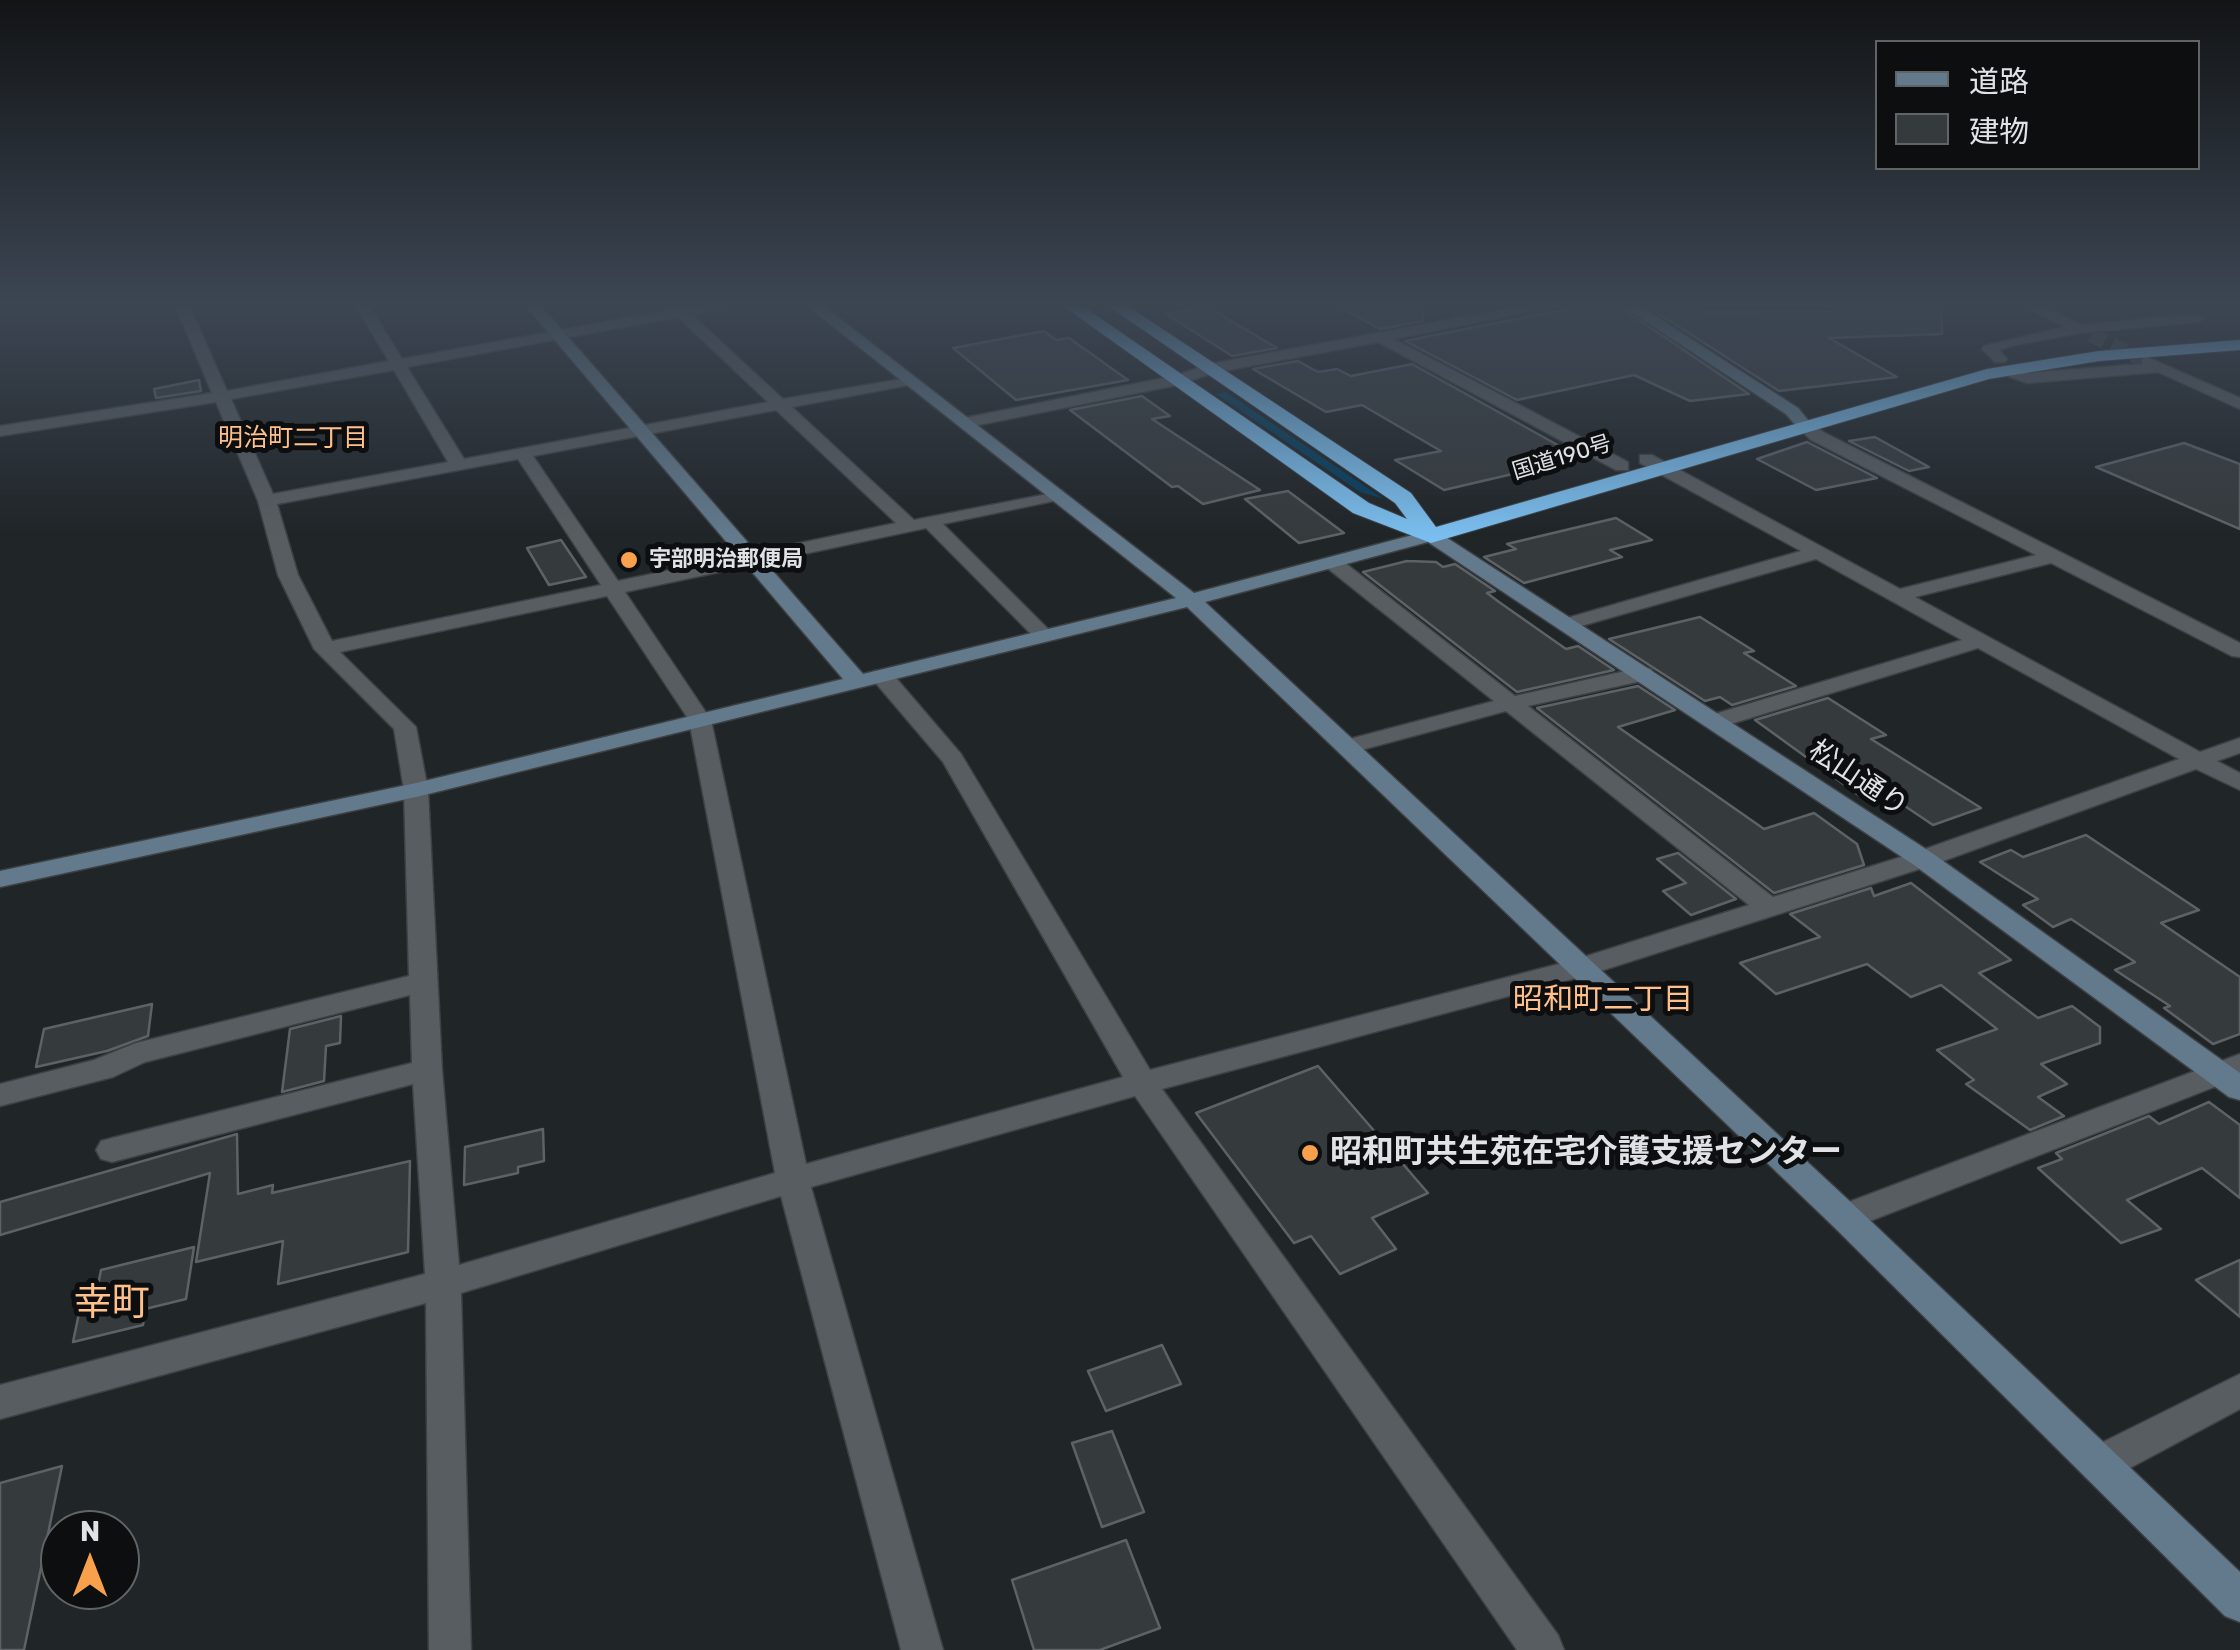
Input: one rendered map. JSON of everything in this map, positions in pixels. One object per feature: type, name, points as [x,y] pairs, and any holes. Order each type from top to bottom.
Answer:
[{"type":"highway","points":[[1180,382],[1361,508],[1430,536]]},
{"type":"highway","points":[[1229,382],[1403,498],[1430,536]]},
{"type":"highway","name":"国道190号","points":[[1430,536],[1798,418],[1937,382]]},
{"type":"highway","name":"国道190号","points":[[1430,536],[1491,506],[1622,466],[1655,463]]},
{"type":"street","points":[[217,382],[266,502],[288,575],[325,650],[405,727],[416,790],[427,1070],[443,1284],[450,1650]]},
{"type":"street","points":[[0,431],[302,382]]},
{"type":"street","points":[[408,382],[460,465]]},
{"type":"street","points":[[598,382],[750,559],[953,759],[1142,1083],[1543,1650]]},
{"type":"street","points":[[756,382],[1044,635]]},
{"type":"street","points":[[266,502],[897,382]]},
{"type":"street","points":[[911,382],[1191,600],[1582,967],[2240,1600]]},
{"type":"street","points":[[964,423],[1167,382]]},
{"type":"street","points":[[1463,382],[1622,466]]},
{"type":"street","points":[[1744,382],[1798,418],[1817,436],[2240,651]]},
{"type":"street","points":[[2192,382],[2240,404]]},
{"type":"street","points":[[524,453],[700,720],[793,1180],[922,1650]]},
{"type":"street","points":[[1655,463],[2240,783]]},
{"type":"street","points":[[325,650],[1058,494]]},
{"type":"street","points":[[0,879],[416,790],[1191,600],[1430,536]]},
{"type":"street","name":"松山通り","points":[[1430,536],[1923,859],[2233,1076]]},
{"type":"street","points":[[1567,624],[1820,552]]},
{"type":"street","points":[[1897,596],[2051,557]]},
{"type":"street","points":[[1333,563],[1768,906]]},
{"type":"street","points":[[1716,721],[1980,641]]},
{"type":"street","points":[[1350,746],[1512,703],[1643,674]]},
{"type":"street","points":[[0,1402],[443,1284],[793,1180],[1142,1083],[1582,967],[1923,859],[2240,745]]},
{"type":"street","points":[[0,1095],[102,1069],[136,1054],[424,982]]},
{"type":"street","points":[[112,1150],[427,1070]]},
{"type":"street","points":[[1844,1217],[2233,1076]]},
{"type":"street","points":[[2099,1464],[2240,1390]]},
{"type":"shaded area","points":[[1226,392],[1384,499],[1360,492],[1216,394]]},
{"type":"building","points":[[199,382],[201,391],[156,398],[154,389]]},
{"type":"building","points":[[994,382],[1117,382],[1016,400]]},
{"type":"building","points":[[1275,382],[1444,382],[1581,458],[1444,490],[1395,460],[1441,451],[1362,405],[1326,412]]},
{"type":"building","points":[[1483,382],[1601,382],[1517,400]]},
{"type":"building","points":[[1649,382],[1731,382],[1749,394],[1690,401]]},
{"type":"building","points":[[1765,382],[1855,382],[1779,391]]},
{"type":"building","points":[[1142,396],[1170,416],[1152,419],[1260,490],[1203,504],[1178,486],[1172,487],[1070,410]]},
{"type":"building","points":[[1875,437],[1929,467],[1909,471],[1849,441]]},
{"type":"building","points":[[1807,442],[1877,478],[1816,490],[1757,459]]},
{"type":"building","points":[[2184,443],[2240,464],[2240,529],[2096,467]]},
{"type":"building","points":[[1288,491],[1344,533],[1299,543],[1245,499]]},
{"type":"building","points":[[1616,518],[1652,540],[1610,550],[1622,557],[1524,583],[1484,557],[1516,549],[1507,544]]},
{"type":"building","points":[[561,540],[586,577],[549,585],[527,548]]},
{"type":"building","points":[[1407,561],[1436,562],[1443,567],[1455,564],[1495,591],[1487,593],[1566,649],[1578,646],[1614,670],[1517,692],[1363,572]]},
{"type":"building","points":[[1700,617],[1754,651],[1744,653],[1796,686],[1732,705],[1720,697],[1705,701],[1609,639]]},
{"type":"building","points":[[1638,686],[1675,710],[1618,727],[1764,829],[1814,813],[1857,844],[1864,865],[1774,893],[1537,708]]},
{"type":"building","points":[[1828,698],[1886,735],[1871,739],[1981,808],[1933,825],[1884,792],[1864,799],[1755,720]]},
{"type":"building","points":[[2086,835],[2199,910],[2161,923],[2240,977],[2240,1034],[2213,1044],[2164,1008],[2170,1006],[2115,970],[2135,962],[2071,919],[2053,927],[2023,905],[2038,899],[1980,862],[2011,850],[2023,857]]},
{"type":"building","points":[[1678,853],[1736,899],[1691,915],[1663,891],[1686,883],[1657,859]]},
{"type":"building","points":[[1911,883],[2011,960],[1979,973],[2038,1018],[2072,1006],[2100,1027],[2100,1043],[2041,1064],[2067,1084],[2038,1097],[2064,1116],[2030,1130],[1966,1084],[1974,1080],[1937,1050],[1997,1029],[1941,985],[1911,997],[1867,964],[1776,994],[1740,963],[1820,937],[1790,914],[1871,888],[1874,896]]},
{"type":"building","points":[[152,1004],[148,1036],[107,1051],[36,1067],[44,1029]]},
{"type":"building","points":[[341,1016],[340,1043],[326,1046],[324,1081],[282,1092],[290,1029]]},
{"type":"building","name":"昭和町共生苑在宅介護支援センター","points":[[1318,1066],[1428,1193],[1372,1218],[1396,1249],[1340,1274],[1311,1236],[1294,1243],[1196,1113]]},
{"type":"building","points":[[2209,1102],[2240,1125],[2240,1198],[2202,1168],[2127,1200],[2161,1229],[2121,1243],[2038,1168],[2062,1159],[2056,1153],[2149,1116],[2159,1124]]},
{"type":"building","points":[[543,1129],[544,1161],[518,1167],[518,1173],[464,1185],[465,1147]]},
{"type":"building","points":[[237,1134],[238,1194],[273,1185],[272,1193],[410,1161],[408,1252],[278,1284],[283,1241],[196,1262],[210,1173],[0,1235],[0,1202]]},
{"type":"building","points":[[194,1247],[186,1299],[145,1309],[143,1325],[73,1342],[82,1299],[96,1295],[101,1270]]},
{"type":"building","points":[[2240,1260],[2240,1317],[2196,1280]]},
{"type":"building","points":[[1162,1345],[1181,1384],[1106,1411],[1088,1371]]},
{"type":"building","points":[[1112,1431],[1144,1512],[1102,1527],[1072,1443]]},
{"type":"building","points":[[62,1466],[53,1510],[40,1510],[40,1573],[24,1650],[0,1650],[0,1483]]},
{"type":"building","points":[[1126,1540],[1160,1628],[1100,1650],[1034,1650],[1012,1580]]},
{"type":"place","name":"宇部明治郵便局","points":[[629,560]]},
{"type":"place","name":"昭和町共生苑在宅介護支援センター","points":[[1310,1153]]},
{"type":"district","name":"明治町二丁目","points":[[293,439]]},
{"type":"district","name":"昭和町二丁目","points":[[1603,1000]]},
{"type":"district","name":"幸町","points":[[112,1304]]}]
